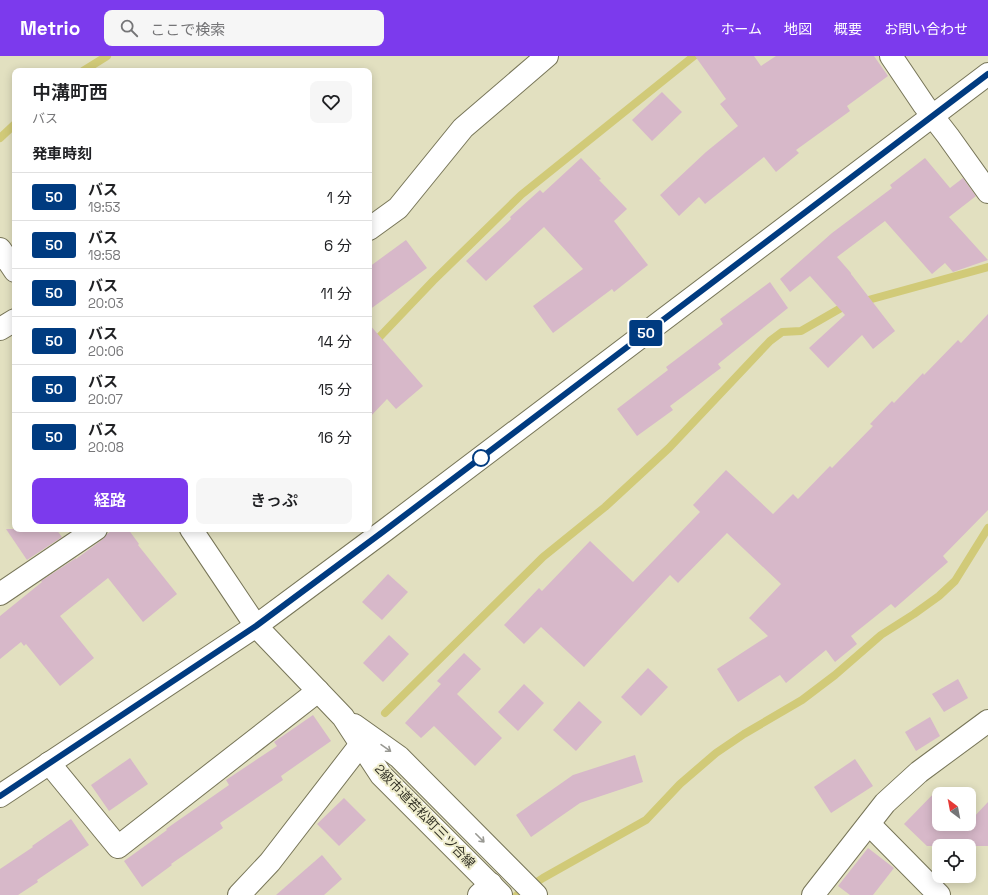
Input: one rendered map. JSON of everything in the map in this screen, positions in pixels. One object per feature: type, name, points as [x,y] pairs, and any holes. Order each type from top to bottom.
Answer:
[{"type":"street","points":[[372,227],[398,208],[462,128],[547,56]]},
{"type":"street","points":[[891,56],[924,105],[988,192]]},
{"type":"street","points":[[0,796],[256,626],[988,74]]},
{"type":"street","points":[[0,249],[12,267]]},
{"type":"street","points":[[0,329],[12,322]]},
{"type":"street","points":[[0,594],[92,532]]},
{"type":"street","name":"2級市道若松町三ツ合線","points":[[193,532],[256,626],[343,717],[381,775],[490,891]]},
{"type":"street","points":[[49,763],[118,847],[318,691]]},
{"type":"street","points":[[343,717],[399,757],[536,895]]},
{"type":"street","points":[[813,895],[885,803],[919,772],[988,721]]},
{"type":"street","points":[[239,895],[270,862],[361,744]]},
{"type":"street","points":[[869,824],[939,895]]},
{"type":"building","points":[[695,56],[754,56],[761,66],[776,56],[874,56],[888,76],[847,106],[850,111],[796,150],[799,153],[776,172],[764,157],[705,204],[699,197],[679,216],[660,195],[706,152],[738,126],[720,104],[726,99]]},
{"type":"building","points":[[662,92],[682,112],[652,141],[632,120]]},
{"type":"building","points":[[581,158],[601,179],[599,180],[627,209],[614,221],[648,265],[614,292],[612,289],[553,333],[533,306],[583,269],[544,227],[486,281],[466,261],[511,219],[510,217],[540,190],[543,193]]},
{"type":"building","points":[[925,158],[950,188],[963,178],[976,196],[949,217],[988,260],[953,272],[945,263],[932,274],[885,221],[837,257],[895,331],[873,349],[862,335],[828,368],[809,348],[845,315],[810,276],[790,292],[780,279],[832,233],[892,188],[890,185]]},
{"type":"building","points":[[406,240],[427,268],[372,308],[372,265]]},
{"type":"building","points":[[770,282],[788,308],[718,364],[721,368],[670,406],[673,410],[637,436],[617,409],[668,370],[666,367],[723,324],[720,319]]},
{"type":"building","points":[[988,314],[988,510],[943,556],[948,562],[895,608],[891,604],[851,636],[857,644],[835,662],[826,650],[786,683],[780,675],[738,702],[717,669],[768,636],[749,618],[781,584],[727,533],[678,583],[670,575],[584,667],[541,627],[524,644],[504,625],[539,588],[542,591],[590,541],[633,582],[700,512],[693,505],[726,470],[773,514],[793,494],[798,499],[830,466],[832,468],[873,426],[870,424],[892,401],[894,403],[958,340],[961,343]]},
{"type":"building","points":[[372,327],[423,386],[396,409],[387,399],[372,415]]},
{"type":"building","points":[[6,529],[12,529],[12,532],[58,532],[62,537],[27,560]]},
{"type":"building","points":[[110,532],[130,532],[139,544],[138,545],[177,594],[143,622],[108,578],[60,616],[94,658],[60,686],[26,644],[24,646],[21,642],[0,659],[0,616],[42,582],[41,581],[76,559],[103,539]]},
{"type":"building","points":[[388,574],[408,592],[382,620],[362,602]]},
{"type":"building","points":[[389,635],[409,654],[383,682],[363,663]]},
{"type":"building","points":[[464,653],[481,669],[457,694],[502,738],[475,766],[434,726],[421,738],[405,723],[441,684],[437,681]]},
{"type":"building","points":[[648,668],[668,687],[641,716],[621,697]]},
{"type":"building","points":[[958,679],[968,698],[944,712],[932,694]]},
{"type":"building","points":[[524,684],[544,703],[518,731],[498,712]]},
{"type":"building","points":[[579,701],[602,722],[576,751],[553,730]]},
{"type":"building","points":[[313,715],[331,741],[281,776],[283,780],[220,823],[223,828],[171,864],[172,865],[142,887],[124,861],[167,830],[166,829],[229,785],[226,780],[277,746],[274,742]]},
{"type":"building","points":[[930,717],[940,736],[916,751],[905,732]]},
{"type":"building","points":[[635,755],[643,782],[580,803],[531,837],[516,815],[573,775]]},
{"type":"building","points":[[130,758],[148,784],[109,811],[91,785]]},
{"type":"building","points":[[855,759],[873,786],[831,813],[814,787]]},
{"type":"building","points":[[932,795],[932,831],[976,831],[976,815],[988,802],[988,846],[976,846],[976,839],[932,839],[932,846],[927,846],[904,824]]},
{"type":"building","points":[[344,798],[366,820],[339,846],[317,824]]},
{"type":"building","points":[[71,819],[89,845],[37,880],[38,882],[18,895],[0,895],[0,869]]},
{"type":"building","points":[[868,848],[894,868],[873,895],[850,895],[838,886]]},
{"type":"building","points":[[322,855],[342,879],[324,895],[276,895]]},
{"type":"waterway","points":[[88,68],[107,56]]},
{"type":"waterway","points":[[372,345],[433,281],[521,195],[694,56]]},
{"type":"waterway","points":[[0,138],[12,127]]},
{"type":"waterway","points":[[861,302],[988,267]]},
{"type":"waterway","points":[[385,713],[543,557],[605,507],[669,448],[770,341],[782,332],[801,331],[841,308],[850,306]]},
{"type":"waterway","points":[[517,895],[543,878],[646,820],[680,784],[716,753],[744,734],[802,700],[835,675],[881,635],[939,596],[955,581],[988,528]]},
{"type":"bus line","name":"50","points":[[0,796],[256,626],[384,531],[988,74]]}]
